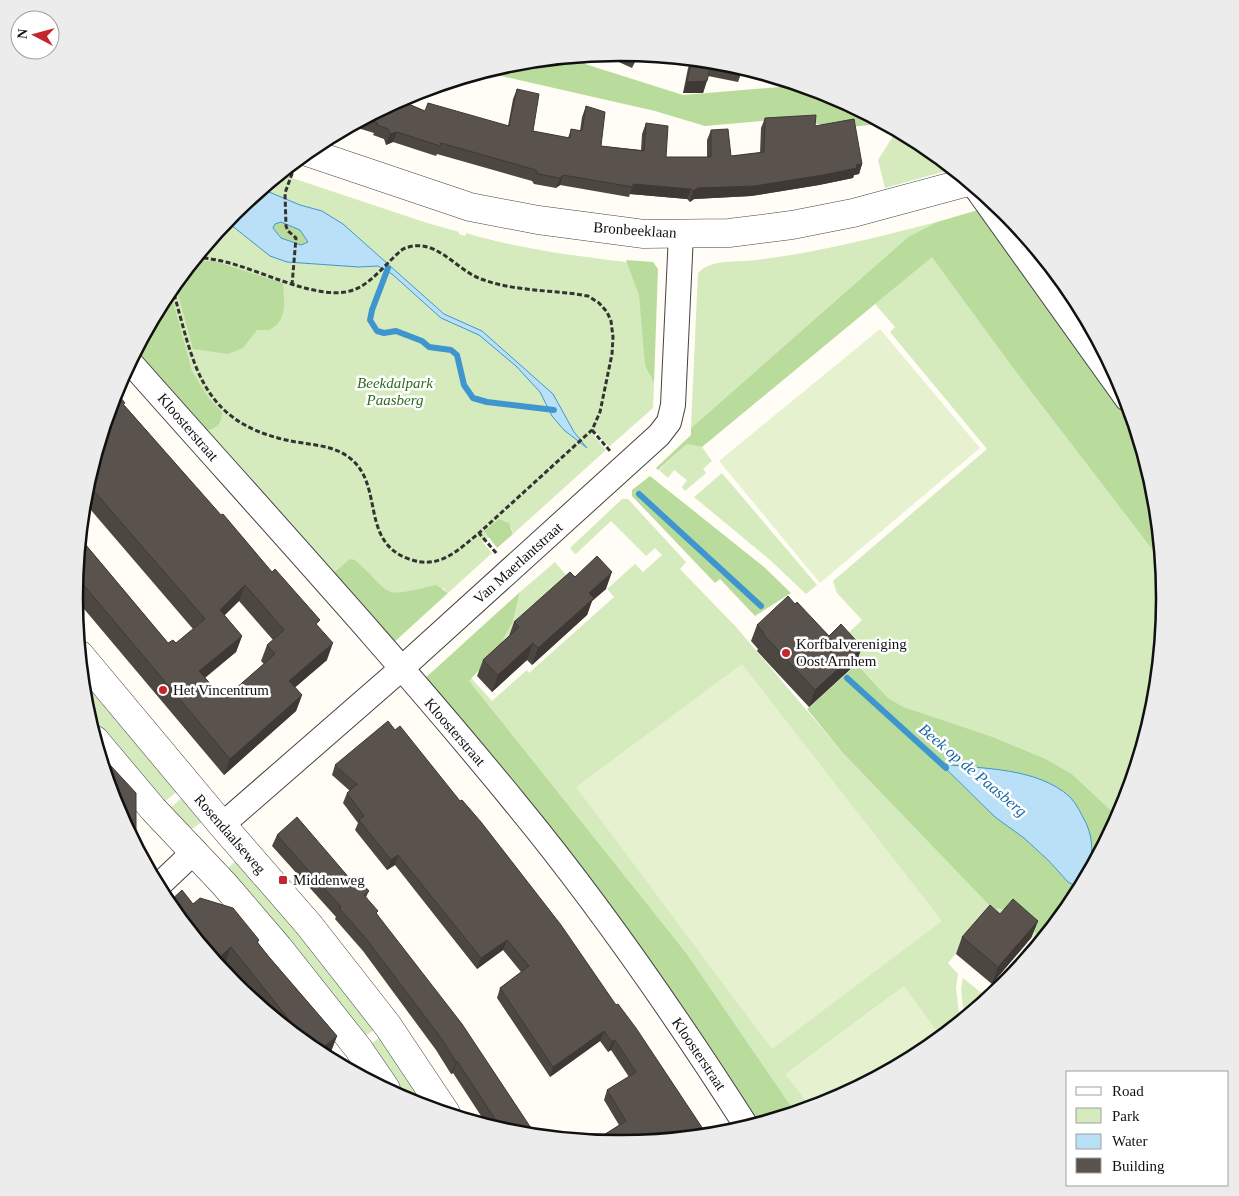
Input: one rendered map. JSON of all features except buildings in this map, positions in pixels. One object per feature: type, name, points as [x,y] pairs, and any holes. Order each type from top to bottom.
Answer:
[{"type":"street","name":"Bronbeeklaan","points":[[307,162],[470,206],[538,220],[644,234],[729,233],[792,225],[853,213],[961,184]]},
{"type":"street","points":[[994,214],[1103,365]]},
{"type":"street","name":"Van Maerlantstraat","points":[[222,826],[401,669],[659,435],[669,422],[673,405],[681,234]]},
{"type":"street","name":"Kloosterstraat","points":[[135,368],[401,669],[518,805],[580,885],[654,988],[743,1120]]},
{"type":"street","name":"Rosendaalseweg","points":[[87,663],[222,826],[309,925],[388,1026],[440,1103]]},
{"type":"street","points":[[106,752],[158,814],[195,851],[312,990],[376,1076]]},
{"type":"street","points":[[164,881],[222,826]]},
{"type":"path","points":[[292,285],[296,238],[288,231],[286,226],[285,193],[295,170]]},
{"type":"path","points":[[175,297],[196,370],[210,394],[237,421],[252,431],[288,441],[330,448],[344,453],[352,459],[365,478],[378,530],[393,551],[414,561],[430,563],[443,560],[478,533],[592,430],[600,412],[612,354],[613,337],[611,321],[607,312],[599,303],[588,296],[500,285],[481,279],[440,252],[411,245],[388,260],[358,289],[346,291],[314,292],[248,268],[214,259],[204,258]]},
{"type":"path","points":[[478,533],[510,569]]},
{"type":"green space","points":[[585,62],[585,64],[683,95],[782,87],[825,102],[872,125],[839,128],[817,124],[762,121],[705,126],[655,111],[500,76],[549,66]]},
{"type":"green space","points":[[893,136],[945,171],[885,188],[878,160]]},
{"type":"green space","name":"Beekdalpark Paasberg","points":[[287,176],[459,232],[459,234],[465,236],[466,233],[535,249],[582,257],[652,265],[650,375],[654,383],[653,408],[609,447],[597,433],[594,436],[606,450],[513,534],[506,521],[483,543],[492,553],[448,593],[443,588],[399,624],[350,599],[202,431],[169,307],[216,244],[240,218]]},
{"type":"green space","points":[[978,210],[1124,415],[1138,459],[1146,493],[1154,552],[1013,368],[932,257],[702,447],[687,444],[658,470],[656,468],[691,435],[691,428],[908,237],[937,222]]},
{"type":"green space","points":[[281,222],[300,230],[308,242],[301,245],[281,238],[273,227]]},
{"type":"green space","points":[[937,222],[908,237],[691,428],[698,273],[704,268],[717,263],[756,260],[802,253]]},
{"type":"green space","points":[[932,256],[1013,368],[1154,552],[1156,598],[1152,668],[1138,737],[1128,771],[1112,811],[1072,774],[1046,759],[993,737],[903,708],[888,698],[853,659],[841,640],[862,620],[837,593],[833,581],[987,449],[890,332],[895,327],[875,304]]},
{"type":"green space","points":[[626,260],[653,262],[658,269],[654,383],[645,365],[639,295]]},
{"type":"green space","points":[[202,261],[214,261],[283,283],[284,310],[275,326],[269,330],[257,330],[243,348],[228,354],[193,349],[178,293]]},
{"type":"green space","points":[[173,300],[192,371],[208,397],[222,412],[221,420],[217,426],[202,431],[139,359]]},
{"type":"green space","points":[[880,329],[980,448],[820,583],[719,461]]},
{"type":"green space","points":[[687,444],[702,447],[712,461],[703,469],[706,473],[685,491],[682,487],[687,480],[674,470],[668,478],[659,470]]},
{"type":"green space","points":[[722,473],[817,585],[806,594],[770,560],[694,497]]},
{"type":"green space","points":[[650,476],[764,567],[791,593],[755,616],[720,579],[715,583],[632,496],[632,490]]},
{"type":"green space","points":[[622,499],[628,499],[686,562],[680,569],[737,628],[842,752],[993,908],[1014,912],[1030,926],[1037,935],[999,978],[997,980],[1033,938],[1006,915],[984,920],[948,963],[958,974],[956,988],[959,1013],[936,1031],[903,987],[786,1074],[806,1101],[791,1106],[687,954],[468,681],[513,621],[520,592],[555,562],[570,580],[510,642],[471,678],[492,701],[527,670],[529,673],[614,597],[607,589],[635,564],[643,572],[662,555],[655,548],[646,556],[611,521],[577,553],[575,554],[570,548]]},
{"type":"green space","points":[[499,519],[509,523],[513,534],[497,548],[484,531]]},
{"type":"green space","points":[[350,559],[355,560],[383,588],[389,591],[396,593],[405,592],[436,585],[448,593],[391,645],[330,576]]},
{"type":"green space","points":[[520,592],[513,621],[499,647],[469,681],[687,954],[791,1106],[752,1117],[422,681]]},
{"type":"green space","points":[[742,664],[942,921],[772,1049],[576,787]]},
{"type":"green space","points":[[857,664],[888,698],[903,707],[993,737],[1046,759],[1072,774],[1112,811],[1090,856],[1089,837],[1081,813],[1066,795],[1046,783],[1022,775],[942,765],[995,817],[1024,838],[1073,885],[1037,935],[1020,916],[1008,910],[993,909],[842,752],[807,709]]},
{"type":"green space","points":[[89,678],[181,788],[161,805],[100,733]]},
{"type":"green space","points":[[186,794],[202,822],[189,831],[166,812]]},
{"type":"green space","points":[[238,858],[378,1027],[363,1038],[225,871]]},
{"type":"green space","points":[[963,978],[982,994],[963,1010],[961,989]]},
{"type":"green space","points":[[904,986],[936,1031],[888,1063],[825,1094],[806,1101],[786,1074]]},
{"type":"green space","points":[[383,1034],[430,1100],[392,1084],[367,1048]]},
{"type":"water","points":[[269,192],[300,205],[322,211],[343,224],[444,314],[482,331],[553,394],[574,432],[587,448],[564,430],[552,416],[540,392],[516,366],[479,335],[441,318],[392,274],[378,266],[359,267],[287,262],[270,256],[232,226],[266,194]],"holes":[[[281,222],[300,230],[308,242],[301,245],[281,238],[273,228],[275,224]]]},
{"type":"water","points":[[941,764],[1009,771],[1025,775],[1057,787],[1070,797],[1086,823],[1092,847],[1091,853],[1073,885],[1024,838],[995,817]]},
{"type":"waterway","name":"Beek op de Paasberg","points":[[388,268],[370,320],[377,331],[384,333],[396,331],[422,341],[429,347],[451,350],[457,355],[464,385],[473,398],[487,402],[554,410]]},
{"type":"waterway","name":"Beek op de Paasberg","points":[[639,494],[761,606]]},
{"type":"waterway","name":"Beek op de Paasberg","points":[[847,678],[946,768]]},
{"type":"place","name":"Korfbalvereniging Oost Arnhem","points":[[786,653]]},
{"type":"place","name":"Het Vincentrum","points":[[163,690]]},
{"type":"place","name":"Middenweg","points":[[283,880]]}]
